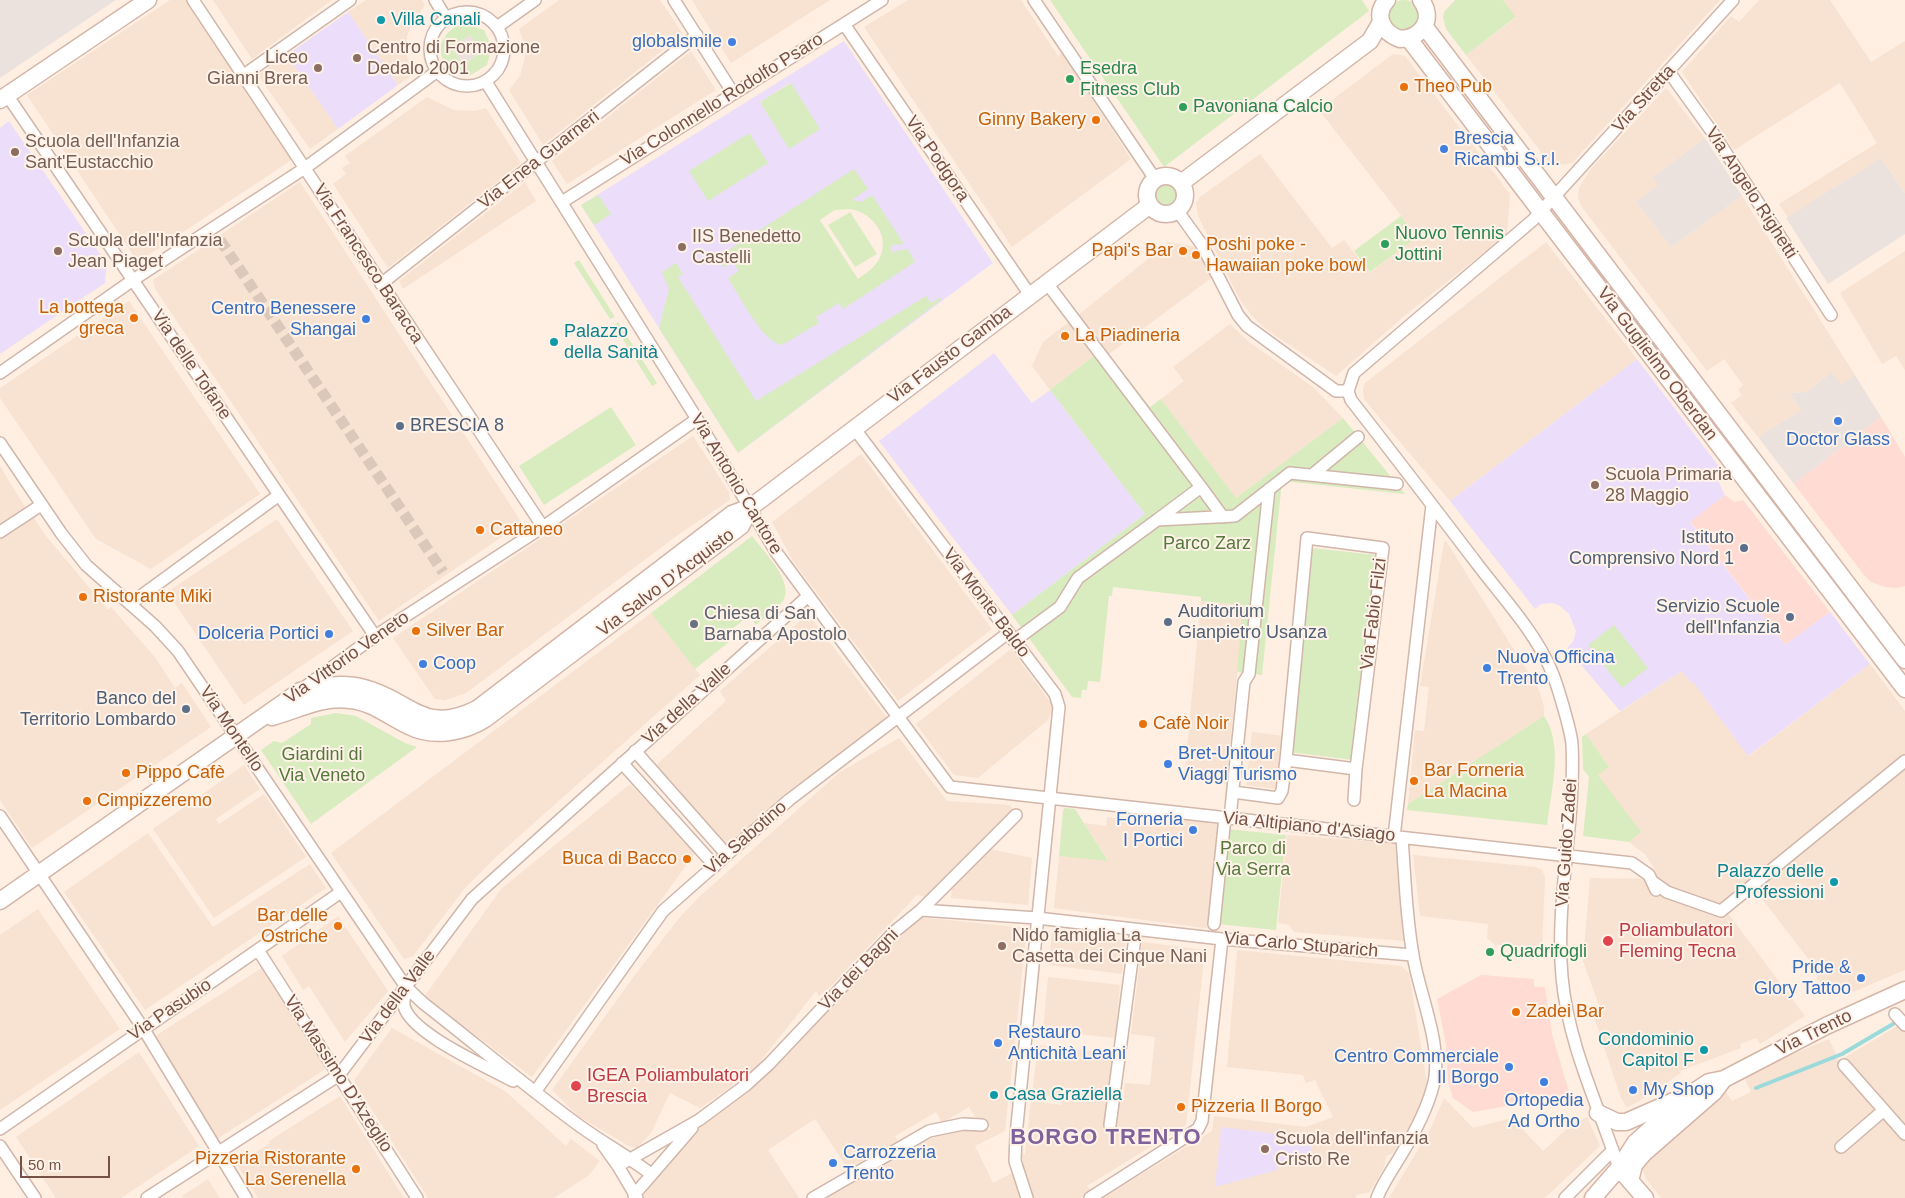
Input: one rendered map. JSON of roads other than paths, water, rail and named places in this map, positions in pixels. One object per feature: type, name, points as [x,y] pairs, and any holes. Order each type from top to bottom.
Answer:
[{"type":"street","points":[[4,98],[148,0]]},
{"type":"street","name":"Via Francesco Baracca","points":[[194,0],[542,527]]},
{"type":"street","points":[[244,75],[350,0]]},
{"type":"street","points":[[434,0],[446,18]]},
{"type":"street","points":[[497,27],[535,0]]},
{"type":"street","points":[[674,0],[734,93]]},
{"type":"street","name":"Via Colonnello Rodolfo Psaro","points":[[562,202],[882,0]]},
{"type":"street","points":[[1034,0],[1155,179]]},
{"type":"street","name":"Via Stretta","points":[[1554,197],[1733,0]]},
{"type":"street","points":[[1383,1],[1380,13],[1381,22],[1385,30],[1392,36],[1400,39],[1415,37],[1425,27],[1427,3]]},
{"type":"street","points":[[468,12],[479,14],[497,27],[503,38],[504,51],[502,63],[496,74],[486,82],[466,87],[456,86],[436,72],[431,61],[430,42],[433,32],[446,18],[468,12]]},
{"type":"street","points":[[1181,183],[1370,41],[1381,22]]},
{"type":"street","name":"Via Podgora","points":[[844,24],[1030,295]]},
{"type":"street","name":"Via Guglielmo Oberdan","points":[[1425,27],[1905,660]]},
{"type":"street","name":"Via Enea Guarneri","points":[[381,284],[697,35]]},
{"type":"street","points":[[1370,41],[1392,36]]},
{"type":"street","name":"Via Guglielmo Oberdan","points":[[1409,39],[1905,688]]},
{"type":"street","points":[[0,373],[134,280],[305,168],[436,72]]},
{"type":"street","name":"Via Angelo Righetti","points":[[1669,72],[1715,136],[1831,315]]},
{"type":"street","name":"Via Antonio Cantore","points":[[486,82],[697,419],[776,552],[807,597],[950,787],[1051,798]]},
{"type":"street","name":"Via delle Tofane","points":[[4,98],[134,280],[376,636]]},
{"type":"street","points":[[1172,177],[1181,183],[1185,198],[1177,210],[1172,213],[1159,213],[1150,205],[1147,191],[1155,179],[1172,177]]},
{"type":"street","points":[[1377,1198],[1387,1176],[1410,1139],[1430,1096],[1435,1076],[1436,1062],[1432,1035],[1412,955],[1398,837],[1434,508],[1351,400],[1348,391],[1354,373],[1541,212],[1554,197]]},
{"type":"street","name":"Via Fausto Gamba","points":[[751,507],[1150,205]]},
{"type":"street","points":[[1177,210],[1202,245],[1238,315],[1247,326],[1336,391],[1348,391]]},
{"type":"street","points":[[1046,282],[1223,517]]},
{"type":"street","name":"Via Vittorio Veneto","points":[[0,901],[40,875],[260,720],[376,636],[542,527],[697,419]]},
{"type":"street","name":"Via Monte Baldo","points":[[854,428],[1055,694],[1059,706],[1015,1161],[1027,1198]]},
{"type":"street","points":[[1312,475],[1358,437]]},
{"type":"street","name":"Via Montello","points":[[0,443],[41,505],[86,566],[130,604],[178,651],[406,987]]},
{"type":"street","points":[[1158,520],[1234,516],[1290,473],[1397,484]]},
{"type":"street","name":"Via Sabotino","points":[[535,1092],[663,911],[789,800],[898,718],[1011,637],[1060,607],[1078,578],[1201,487]]},
{"type":"street","points":[[1214,924],[1233,792],[1244,682],[1249,674],[1269,489]]},
{"type":"street","points":[[130,604],[279,495]]},
{"type":"street","points":[[0,532],[41,505]]},
{"type":"street","name":"Via Salvo D'Acquisto","points":[[300,691],[329,684],[349,685],[378,693],[427,717],[438,719],[461,717],[478,709],[732,514],[751,507]]},
{"type":"street","name":"Via Salvo D'Acquisto","points":[[260,720],[300,707],[338,699],[366,703],[420,731],[440,733],[468,728],[485,719],[741,526],[751,507]]},
{"type":"street","name":"Via Guido Zadei","points":[[1434,508],[1505,600],[1551,670],[1572,742],[1571,820],[1563,888],[1562,976],[1566,1003],[1576,1044],[1598,1113],[1619,1168],[1645,1198]]},
{"type":"street","name":"Via Fabio Filzi","points":[[1233,792],[1278,798],[1282,791],[1307,538],[1382,548],[1354,800]]},
{"type":"street","name":"Via della Valle","points":[[147,1198],[339,1075],[472,899],[807,597]]},
{"type":"street","name":"Via della Valle","points":[[634,751],[727,855]]},
{"type":"street","points":[[1286,760],[1356,769]]},
{"type":"street","name":"Via Altipiano d'Asiago","points":[[1051,798],[1632,863],[1655,886],[1721,910],[1905,761]]},
{"type":"street","points":[[622,763],[715,866]]},
{"type":"street","name":"Via dei Bagni","points":[[618,1166],[699,1120],[746,1085],[769,1064],[894,932],[921,910],[1016,815]]},
{"type":"street","points":[[0,816],[143,1028],[246,1198]]},
{"type":"street","name":"Via Pasubio","points":[[0,1129],[341,892]]},
{"type":"street","name":"Via Carlo Stuparich","points":[[921,910],[1037,918],[1222,939],[1412,955]]},
{"type":"street","points":[[1110,1125],[1136,930]]},
{"type":"street","points":[[1090,1198],[1198,1129],[1202,1121],[1222,939]]},
{"type":"street","name":"Via Massimo D'Azeglio","points":[[258,950],[417,1198]]},
{"type":"street","name":"Via dei Bagni","points":[[406,987],[404,1006],[418,1028],[450,1048],[535,1092]]},
{"type":"street","name":"Via dei Bagni","points":[[406,987],[422,1003],[535,1092],[600,1141],[630,1158],[651,1174]]},
{"type":"street","name":"Via Trento","points":[[1593,1198],[1619,1168],[1635,1143],[1692,1093],[1709,1082],[1724,1079],[1830,1023],[1905,990]]},
{"type":"street","points":[[1895,1014],[1905,1024]]},
{"type":"street","points":[[1844,1065],[1905,1134]]},
{"type":"street","name":"Via Trento","points":[[1630,1181],[1634,1164],[1644,1153],[1714,1092],[1724,1079]]},
{"type":"street","name":"Via Trento","points":[[1598,1113],[1617,1122],[1626,1122],[1692,1093]]},
{"type":"street","points":[[1841,1147],[1884,1110]]},
{"type":"street","name":"Via dei Bagni","points":[[600,1141],[636,1196],[651,1174],[699,1120]]},
{"type":"street","points":[[813,1198],[833,1193],[929,1131],[963,1124],[982,1125]]},
{"type":"street","points":[[0,1146],[35,1198]]},
{"type":"street","points":[[1565,1198],[1613,1150]]},
{"type":"waterway","points":[[1756,1088],[1842,1054],[1905,1017]]},
{"type":"tunnel","points":[[220,240],[443,572]]},
{"type":"place","name":"Villa Canali","points":[[381,20]]},
{"type":"place","name":"globalsmile","points":[[732,42]]},
{"type":"place","name":"Centro di Formazione Dedalo 2001","points":[[357,58]]},
{"type":"place","name":"Liceo Gianni Brera","points":[[318,68]]},
{"type":"place","name":"Esedra Fitness Club","points":[[1070,79]]},
{"type":"place","name":"Theo Pub","points":[[1404,87]]},
{"type":"place","name":"Pavoniana Calcio","points":[[1183,107]]},
{"type":"place","name":"Ginny Bakery","points":[[1096,120]]},
{"type":"place","name":"Brescia Ricambi S.r.l.","points":[[1444,149]]},
{"type":"place","name":"Scuola dell'Infanzia Sant'Eustacchio","points":[[15,152]]},
{"type":"place","name":"Nuovo Tennis Jottini","points":[[1385,244]]},
{"type":"place","name":"IIS Benedetto Castelli","points":[[682,247]]},
{"type":"place","name":"Scuola dell'Infanzia Jean Piaget","points":[[58,251]]},
{"type":"place","name":"Papi's Bar","points":[[1183,251]]},
{"type":"place","name":"Poshi poke - Hawaiian poke bowl","points":[[1196,255]]},
{"type":"place","name":"La bottega greca","points":[[134,318]]},
{"type":"place","name":"Centro Benessere Shangai","points":[[366,319]]},
{"type":"place","name":"La Piadineria","points":[[1065,336]]},
{"type":"place","name":"Palazzo della Sanità","points":[[554,342]]},
{"type":"place","name":"Doctor Glass","points":[[1838,421]]},
{"type":"place","name":"BRESCIA 8","points":[[400,426]]},
{"type":"place","name":"Scuola Primaria 28 Maggio","points":[[1595,485]]},
{"type":"place","name":"Cattaneo","points":[[480,530]]},
{"type":"place","name":"Istituto Comprensivo Nord 1","points":[[1744,548]]},
{"type":"place","name":"Ristorante Miki","points":[[83,597]]},
{"type":"place","name":"Servizio Scuole dell'Infanzia","points":[[1790,617]]},
{"type":"place","name":"Auditorium Gianpietro Usanza","points":[[1168,622]]},
{"type":"place","name":"Chiesa di San Barnaba Apostolo","points":[[694,624]]},
{"type":"place","name":"Silver Bar","points":[[416,631]]},
{"type":"place","name":"Dolceria Portici","points":[[329,634]]},
{"type":"place","name":"Coop","points":[[423,664]]},
{"type":"place","name":"Nuova Officina Trento","points":[[1487,668]]},
{"type":"place","name":"Banco del Territorio Lombardo","points":[[186,709]]},
{"type":"place","name":"Cafè Noir","points":[[1143,724]]},
{"type":"place","name":"Bret-Unitour Viaggi Turismo","points":[[1168,764]]},
{"type":"place","name":"Pippo Cafè","points":[[126,773]]},
{"type":"place","name":"Bar Forneria La Macina","points":[[1414,781]]},
{"type":"place","name":"Cimpizzeremo","points":[[87,801]]},
{"type":"place","name":"Forneria I Portici","points":[[1193,830]]},
{"type":"place","name":"Buca di Bacco","points":[[687,859]]},
{"type":"place","name":"Palazzo delle Professioni","points":[[1834,882]]},
{"type":"place","name":"Bar delle Ostriche","points":[[338,926]]},
{"type":"place","name":"Poliambulatori Fleming Tecna","points":[[1608,941]]},
{"type":"place","name":"Nido famiglia La Casetta dei Cinque Nani","points":[[1002,946]]},
{"type":"place","name":"Quadrifogli","points":[[1490,952]]},
{"type":"place","name":"Pride & Glory Tattoo","points":[[1861,978]]},
{"type":"place","name":"Zadei Bar","points":[[1516,1012]]},
{"type":"place","name":"Restauro Antichità Leani","points":[[998,1043]]},
{"type":"place","name":"Condominio Capitol F","points":[[1704,1050]]},
{"type":"place","name":"Centro Commerciale Il Borgo","points":[[1509,1067]]},
{"type":"place","name":"Ortopedia Ad Ortho","points":[[1544,1082]]},
{"type":"place","name":"IGEA Poliambulatori Brescia","points":[[576,1086]]},
{"type":"place","name":"My Shop","points":[[1633,1090]]},
{"type":"place","name":"Casa Graziella","points":[[994,1095]]},
{"type":"place","name":"Pizzeria Il Borgo","points":[[1181,1107]]},
{"type":"place","name":"Scuola dell'infanzia Cristo Re","points":[[1265,1149]]},
{"type":"place","name":"Carrozzeria Trento","points":[[833,1163]]},
{"type":"place","name":"Pizzeria Ristorante La Serenella","points":[[356,1169]]},
{"type":"district","name":"BORGO TRENTO","points":[[1106,1138]]},
{"type":"park label","name":"Parco Zarz","points":[[1207,544]]},
{"type":"park label","name":"Giardini di Via Veneto","points":[[322,765]]},
{"type":"park label","name":"Parco di Via Serra","points":[[1253,860]]}]
